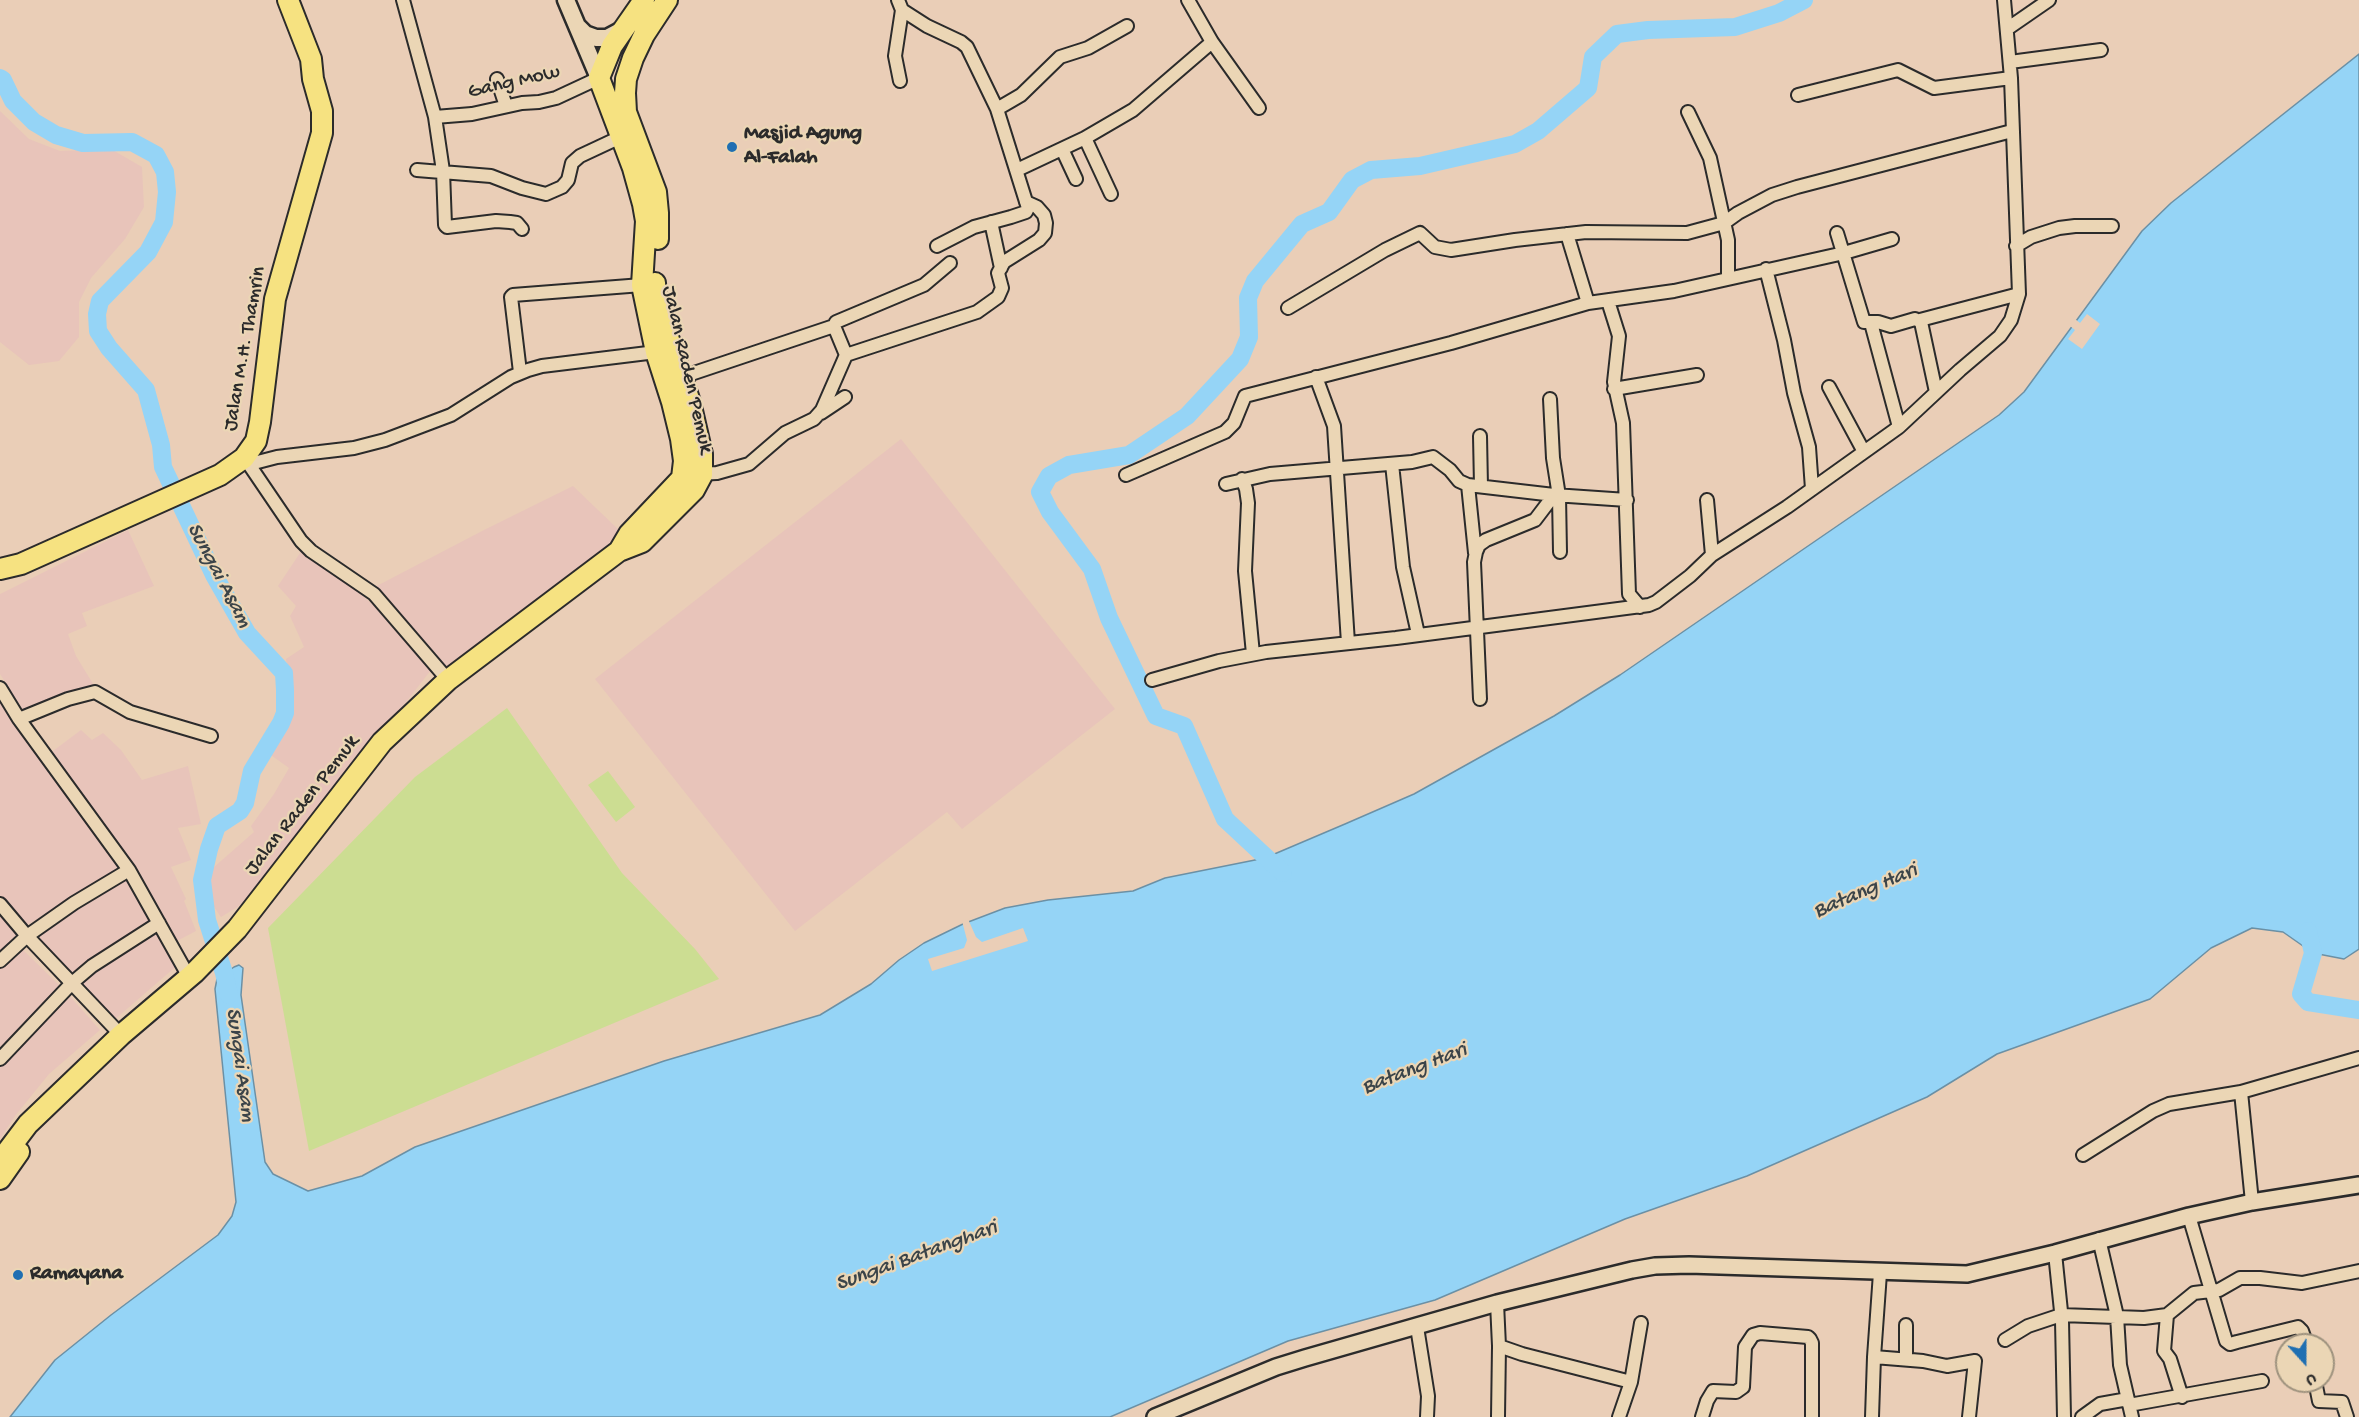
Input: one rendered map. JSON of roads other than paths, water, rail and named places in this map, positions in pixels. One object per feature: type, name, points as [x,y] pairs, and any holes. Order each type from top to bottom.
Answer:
[{"type":"highway","name":"Jalan M.H. Thamrin","points":[[274,0],[300,63],[313,79]]},
{"type":"highway","name":"Jalan M.H. Thamrin","points":[[21,564],[188,490],[247,461],[256,441],[260,422],[275,299],[322,133],[322,111],[313,79],[311,59],[288,0]]},
{"type":"highway","points":[[599,78],[607,55],[644,0]]},
{"type":"highway","points":[[618,107],[633,58],[644,35],[668,0]]},
{"type":"highway","name":"Jalan Raden Pemuk","points":[[0,1161],[28,1124],[122,1035],[192,975],[237,929],[382,742],[448,680],[619,551],[629,534],[693,474],[702,454],[682,377],[657,298],[655,277],[658,213],[656,192],[627,134],[618,107],[599,78]]},
{"type":"highway","name":"Jalan Raden Pemuk","points":[[627,134],[644,212],[642,285],[656,352],[693,474]]},
{"type":"highway","points":[[0,569],[21,564]]},
{"type":"highway","points":[[0,585],[21,564]]},
{"type":"highway","name":"Jalan Raden Pemuk","points":[[0,1179],[34,1129],[43,1111]]},
{"type":"main road","points":[[566,0],[599,78]]},
{"type":"main road","points":[[577,26],[585,34],[596,38],[607,38],[622,30]]},
{"type":"street","points":[[403,0],[435,117],[443,171],[446,226],[496,221],[517,223],[522,229]]},
{"type":"street","points":[[1188,0],[1212,42],[1259,108]]},
{"type":"street","points":[[1152,680],[1253,654],[1640,607],[1656,602],[1712,555],[1812,489],[1899,427],[1935,392],[2000,336],[2011,320],[2019,294],[2011,78],[2004,0]]},
{"type":"street","points":[[2007,29],[2049,0]]},
{"type":"street","points":[[900,5],[895,56],[900,81]]},
{"type":"street","points":[[900,5],[927,26],[965,44],[997,109],[1028,208],[1026,212],[974,227],[937,246]]},
{"type":"street","points":[[997,109],[1021,96],[1060,57],[1088,48],[1127,26]]},
{"type":"street","points":[[1017,170],[1085,138],[1134,110],[1212,42]]},
{"type":"street","points":[[2010,62],[2101,50]]},
{"type":"street","points":[[1798,95],[1898,70],[1934,88],[2011,78]]},
{"type":"street","name":"Gang Mow","points":[[435,117],[481,113],[506,106],[556,98],[599,78]]},
{"type":"street","points":[[497,79],[506,106]]},
{"type":"street","points":[[1688,112],[1710,158],[1728,240],[1728,278]]},
{"type":"street","points":[[1288,308],[1385,250],[1420,233],[1435,247],[1451,250],[1568,234],[1629,231],[1687,233],[1725,223],[1738,213],[1772,195],[1797,186],[2012,131]]},
{"type":"street","points":[[417,170],[491,176],[546,194],[562,187],[568,180],[572,164],[580,156],[627,134]]},
{"type":"street","points":[[1085,138],[1111,194]]},
{"type":"street","points":[[1062,148],[1076,179]]},
{"type":"street","points":[[846,355],[977,312],[1001,292],[998,273],[1004,262],[1039,240],[1045,233],[1044,215],[1037,207],[1026,202]]},
{"type":"street","points":[[991,222],[1000,268]]},
{"type":"street","points":[[2016,246],[2031,237],[2059,228],[2112,226]]},
{"type":"street","points":[[1837,233],[1864,322],[1878,322],[1891,326],[2019,294]]},
{"type":"street","points":[[1568,234],[1588,303]]},
{"type":"street","points":[[1126,475],[1225,432],[1234,423],[1245,396],[1451,344],[1588,303],[1674,291],[1844,253],[1892,239]]},
{"type":"street","points":[[682,377],[834,326],[836,321],[924,285],[950,263]]},
{"type":"street","points":[[1766,269],[1784,340],[1794,393],[1809,447],[1812,489]]},
{"type":"street","points":[[520,372],[511,297],[513,295],[642,285]]},
{"type":"street","points":[[1608,301],[1619,336],[1614,389],[1623,423],[1629,594],[1640,607]]},
{"type":"street","points":[[1920,320],[1935,392]]},
{"type":"street","points":[[1871,323],[1899,427]]},
{"type":"street","points":[[819,414],[846,355],[834,326]]},
{"type":"street","points":[[448,680],[374,594],[311,551],[301,541],[247,461],[354,448],[385,440],[451,415],[520,372],[542,366],[656,352]]},
{"type":"street","points":[[1614,389],[1697,375]]},
{"type":"street","points":[[1316,377],[1334,426],[1348,643]]},
{"type":"street","points":[[1828,387],[1864,452]]},
{"type":"street","points":[[693,474],[717,473],[749,464],[785,433],[845,397]]},
{"type":"street","points":[[1550,399],[1560,552]]},
{"type":"street","points":[[1480,436],[1481,486]]},
{"type":"street","points":[[1226,484],[1270,474],[1392,464],[1433,457],[1450,470],[1459,481],[1468,485],[1557,496],[1627,500]]},
{"type":"street","points":[[1392,464],[1403,567],[1418,634]]},
{"type":"street","points":[[1242,479],[1248,503],[1245,571],[1253,654]]},
{"type":"street","points":[[1468,485],[1475,556],[1479,699]]},
{"type":"street","points":[[1475,556],[1479,545],[1483,542],[1535,520],[1557,496]]},
{"type":"street","points":[[1707,500],[1712,555]]},
{"type":"street","points":[[0,688],[129,870],[192,975]]},
{"type":"street","points":[[20,719],[68,699],[94,692],[130,712],[211,736]]},
{"type":"street","points":[[0,961],[27,936],[74,903],[129,870]]},
{"type":"street","points":[[0,904],[27,936],[122,1035]]},
{"type":"street","points":[[2,1053],[92,966],[159,923]]},
{"type":"street","points":[[2083,1155],[2153,1111],[2169,1104],[2241,1092],[2359,1058]]},
{"type":"street","points":[[2241,1092],[2252,1202]]},
{"type":"street","points":[[1155,1417],[1276,1367],[1497,1303],[1655,1266],[1689,1264],[1880,1273],[1967,1274],[2055,1253],[2189,1216],[2252,1202],[2359,1185]]},
{"type":"street","points":[[2189,1216],[2223,1337],[2230,1344],[2298,1327],[2302,1333]]},
{"type":"street","points":[[2099,1239],[2117,1316],[2120,1365],[2130,1407]]},
{"type":"street","points":[[2055,1253],[2061,1315],[2064,1417]]},
{"type":"street","points":[[2006,1340],[2028,1326],[2061,1315],[2144,1318],[2168,1315],[2194,1293],[2220,1290],[2240,1278],[2302,1283],[2359,1271]]},
{"type":"street","points":[[1872,1417],[1880,1273]]},
{"type":"street","points":[[1497,1303],[1498,1417]]},
{"type":"street","points":[[2168,1315],[2164,1351],[2170,1359],[2182,1397]]},
{"type":"street","points":[[1619,1417],[1631,1382],[1641,1323]]},
{"type":"street","points":[[1906,1326],[1906,1359]]},
{"type":"street","points":[[1417,1327],[1428,1396],[1427,1417]]},
{"type":"street","points":[[1702,1417],[1713,1391],[1737,1392],[1743,1387],[1745,1347],[1753,1335],[1760,1333],[1810,1339],[1812,1343],[1812,1417]]},
{"type":"street","points":[[1499,1346],[1631,1382]]},
{"type":"street","points":[[1874,1357],[1906,1359],[1947,1366],[1975,1361],[1969,1417]]},
{"type":"street","points":[[2082,1417],[2100,1404],[2130,1407],[2262,1381]]},
{"type":"street","points":[[2317,1393],[2319,1401],[2342,1402],[2347,1417]]},
{"type":"water","points":[[2359,54],[2359,949],[2344,959],[2313,953],[2283,932],[2252,928],[2211,948],[2150,999],[1997,1054],[1927,1097],[1747,1176],[1625,1219],[1435,1300],[1288,1341],[1110,1417],[10,1417],[55,1360],[218,1235],[232,1216],[236,1202],[215,989],[217,979],[234,967],[239,965],[243,968],[241,995],[265,1162],[273,1174],[308,1191],[362,1176],[415,1147],[664,1061],[820,1015],[871,984],[899,960],[924,943],[963,924],[1005,908],[1048,900],[1133,891],[1165,878],[1265,858],[1345,824],[1414,794],[1554,716],[1620,675],[1999,415],[2024,392],[2142,231],[2171,203]]},
{"type":"waterway","points":[[1283,873],[1225,819],[1184,726],[1156,716],[1109,618],[1092,569],[1050,512],[1040,492],[1049,476],[1069,465],[1129,455],[1187,416],[1240,359],[1249,337],[1248,298],[1255,281],[1302,224],[1329,212],[1352,180],[1371,170],[1420,166],[1515,144],[1538,131],[1588,88],[1593,57],[1617,34],[1648,30],[1735,27],[1779,13],[1804,0]]},
{"type":"waterway","name":"Sungai Asam","points":[[0,78],[13,101],[34,122],[56,135],[83,143],[132,142],[156,155],[165,172],[167,192],[164,222],[148,252],[100,301],[97,314],[98,331],[109,348],[146,390],[161,445],[163,467],[214,575],[247,633],[284,673],[285,713],[252,771],[245,803],[240,811],[217,826],[202,880],[207,920],[229,995]]},
{"type":"waterway","points":[[2308,931],[2313,953],[2301,994],[2308,1002],[2359,1010]]},
{"type":"place","name":"Masjid Agung Al-Falah","points":[[732,147]]},
{"type":"place","name":"Ramayana","points":[[18,1275]]},
{"type":"water label","name":"Batang Hari","points":[[1866,892]]},
{"type":"water label","name":"Batang Hari","points":[[1415,1070]]},
{"type":"water label","name":"Sungai Batanghari","points":[[917,1257]]}]
